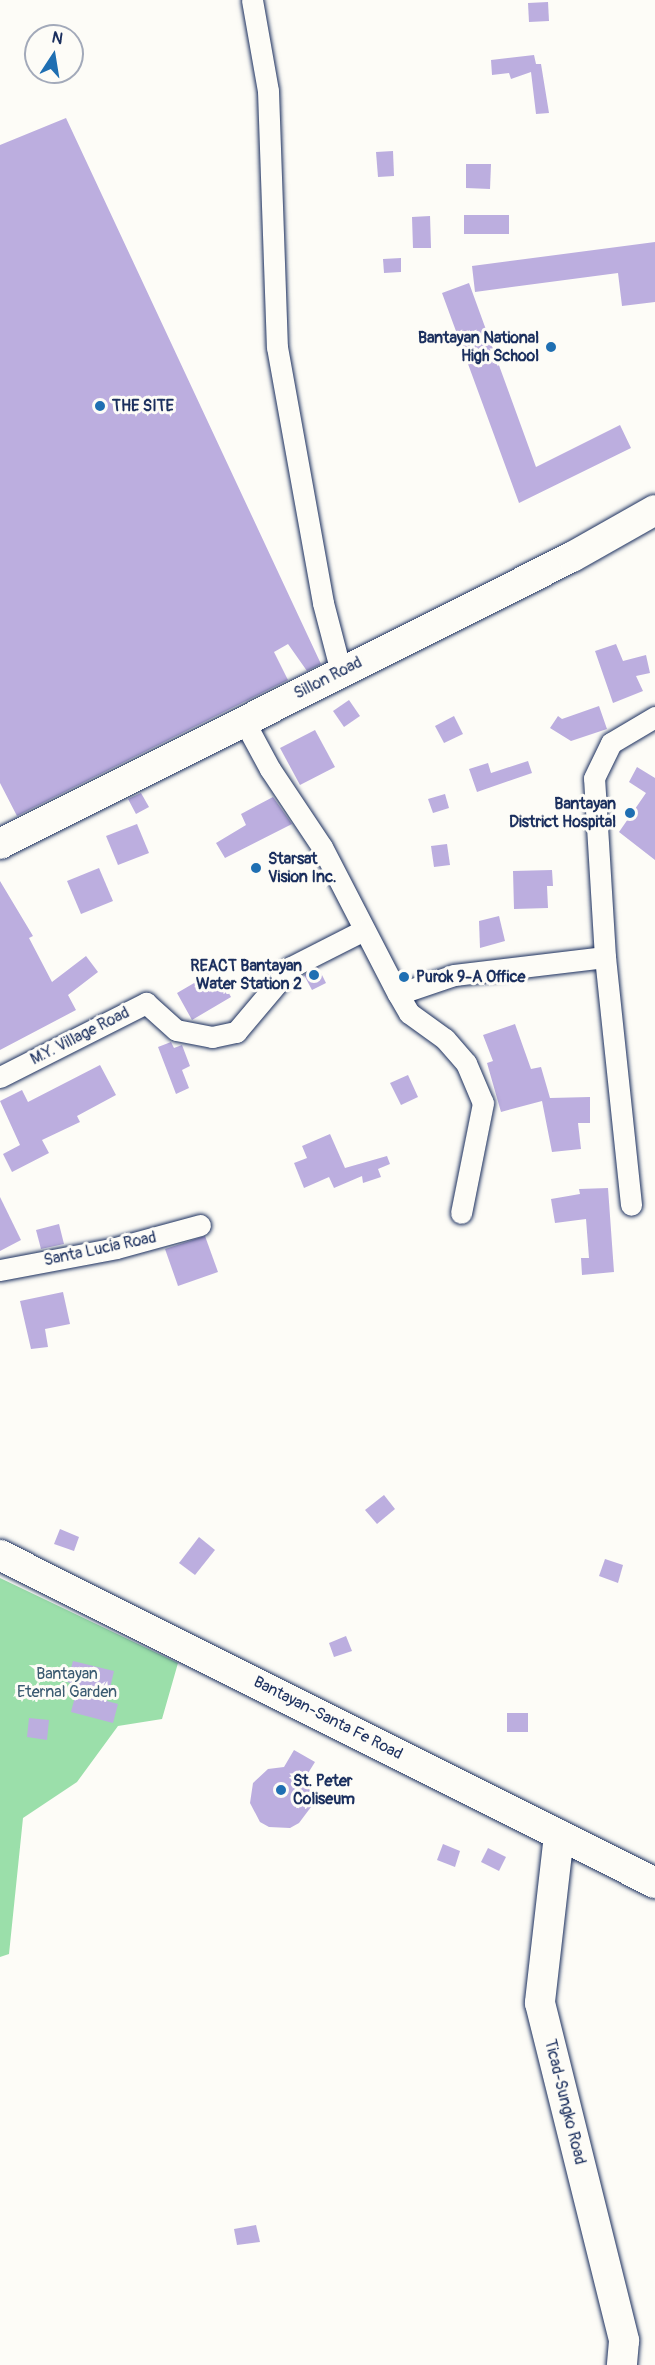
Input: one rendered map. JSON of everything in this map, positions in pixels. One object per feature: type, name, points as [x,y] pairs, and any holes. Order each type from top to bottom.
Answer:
[{"type":"main road","name":"Sillon Road","points":[[0,843],[572,557],[655,510]]},
{"type":"main road","name":"Bantayan-Santa Fe Road","points":[[0,1555],[655,1883]]},
{"type":"main road","name":"Ticad-Sungko Road","points":[[559,1835],[540,2003],[624,2340],[622,2365]]},
{"type":"street","points":[[252,0],[268,91],[277,347],[323,603],[341,672]]},
{"type":"street","points":[[631,1205],[605,957],[594,778],[610,743],[655,717]]},
{"type":"street","points":[[244,721],[270,769],[322,847],[409,1012],[445,1039],[466,1063],[483,1103],[461,1213]]},
{"type":"street","name":"M.Y. Village Road","points":[[0,1077],[146,1003],[176,1030],[212,1037],[236,1032],[291,967],[364,930]]},
{"type":"street","points":[[398,994],[454,975],[605,957]]},
{"type":"street","name":"Santa Lucia Road","points":[[0,1270],[116,1248],[200,1225]]},
{"type":"green space","name":"Bantayan Eternal Garden","points":[[0,1578],[178,1663],[162,1719],[118,1726],[77,1782],[23,1818],[9,1954],[0,1957]]},
{"type":"building","points":[[548,2],[549,21],[529,22],[528,3]]},
{"type":"building","points":[[534,55],[536,64],[541,64],[549,113],[536,114],[531,72],[511,79],[509,73],[492,75],[491,60]]},
{"type":"building","name":"THE SITE","points":[[66,118],[321,664],[307,671],[288,644],[274,652],[288,680],[17,816],[0,783],[0,145]]},
{"type":"building","points":[[393,151],[394,176],[378,177],[376,152]]},
{"type":"building","points":[[466,164],[491,164],[490,189],[466,188]]},
{"type":"building","points":[[464,215],[509,215],[509,234],[464,234]]},
{"type":"building","points":[[430,216],[431,248],[413,248],[412,217]]},
{"type":"building","points":[[655,242],[655,302],[622,306],[618,273],[475,292],[472,266]]},
{"type":"building","points":[[401,258],[401,272],[384,273],[383,259]]},
{"type":"building","points":[[469,283],[536,467],[620,425],[631,448],[519,503],[442,293]]},
{"type":"building","points":[[616,644],[623,661],[646,655],[650,673],[636,676],[643,691],[613,703],[595,651]]},
{"type":"building","points":[[349,700],[360,716],[344,727],[333,711]]},
{"type":"building","points":[[599,706],[607,729],[571,741],[550,728],[558,716],[562,719]]},
{"type":"building","points":[[454,716],[463,734],[444,743],[435,726]]},
{"type":"building","points":[[315,730],[335,767],[300,785],[280,748]]},
{"type":"building","points":[[528,761],[532,773],[477,792],[469,769],[488,763],[491,773]]},
{"type":"building","name":"Bantayan District Hospital","points":[[637,767],[655,778],[655,860],[619,832],[646,793],[629,782]]},
{"type":"building","points":[[141,793],[149,807],[136,814],[128,799]]},
{"type":"building","points":[[445,794],[449,808],[433,813],[428,799]]},
{"type":"building","points":[[273,797],[292,824],[225,858],[216,843],[246,825],[241,814]]},
{"type":"building","points":[[137,824],[149,853],[118,865],[106,836]]},
{"type":"building","points":[[447,844],[450,865],[434,867],[431,846]]},
{"type":"building","points":[[99,868],[113,901],[81,914],[67,881]]},
{"type":"building","points":[[552,870],[553,886],[547,886],[548,908],[514,909],[513,871]]},
{"type":"building","points":[[0,881],[33,936],[29,938],[52,982],[86,956],[98,972],[68,995],[76,1010],[0,1050]]},
{"type":"building","points":[[499,916],[505,941],[480,948],[479,921]]},
{"type":"building","name":"REACT Bantayan Water Station 2","points":[[318,967],[326,983],[312,990],[304,975]]},
{"type":"building","points":[[220,977],[231,997],[192,1020],[177,993],[201,979],[205,985]]},
{"type":"building","points":[[515,1024],[531,1069],[541,1067],[550,1098],[590,1097],[590,1123],[578,1123],[581,1149],[552,1152],[542,1101],[501,1112],[487,1063],[493,1061],[483,1035]]},
{"type":"building","points":[[171,1042],[174,1048],[182,1045],[190,1066],[182,1070],[189,1088],[176,1094],[158,1047]]},
{"type":"building","points":[[100,1065],[116,1095],[77,1116],[80,1122],[42,1140],[49,1153],[12,1172],[3,1154],[20,1145],[0,1101],[22,1090],[28,1102]]},
{"type":"building","points":[[408,1075],[418,1097],[401,1105],[390,1083]]},
{"type":"building","points":[[330,1134],[345,1168],[387,1156],[390,1164],[378,1169],[381,1177],[363,1183],[362,1176],[334,1188],[329,1177],[304,1188],[294,1163],[307,1158],[302,1146]]},
{"type":"building","points":[[608,1188],[614,1272],[582,1275],[581,1258],[589,1258],[586,1219],[555,1223],[551,1199],[580,1194],[579,1189]]},
{"type":"building","points":[[0,1197],[21,1240],[0,1251]]},
{"type":"building","points":[[59,1224],[64,1244],[41,1249],[36,1230]]},
{"type":"building","points":[[205,1236],[218,1272],[178,1286],[165,1249]]},
{"type":"building","points":[[63,1292],[70,1324],[45,1329],[48,1347],[31,1349],[20,1301]]},
{"type":"building","points":[[384,1495],[395,1509],[377,1524],[365,1510]]},
{"type":"building","points":[[60,1529],[79,1537],[74,1551],[54,1544]]},
{"type":"building","points":[[199,1537],[215,1550],[195,1575],[179,1563]]},
{"type":"building","points":[[605,1559],[623,1565],[618,1583],[599,1576]]},
{"type":"building","points":[[346,1636],[352,1651],[334,1657],[329,1643]]},
{"type":"building","points":[[73,1661],[114,1671],[107,1701],[118,1704],[113,1723],[71,1712],[78,1685],[67,1682]]},
{"type":"building","points":[[507,1713],[528,1713],[528,1732],[507,1732]]},
{"type":"building","points":[[29,1718],[49,1720],[47,1740],[27,1737]]},
{"type":"building","name":"St. Peter Coliseum","points":[[294,1750],[315,1762],[305,1778],[312,1796],[311,1807],[299,1823],[290,1828],[269,1827],[260,1822],[250,1803],[253,1783],[268,1769],[284,1767]]},
{"type":"building","points":[[443,1844],[460,1851],[455,1867],[437,1860]]},
{"type":"building","points":[[488,1848],[506,1857],[499,1871],[481,1862]]},
{"type":"building","points":[[256,2225],[260,2242],[237,2245],[234,2229]]},
{"type":"place","name":"Bantayan National High School","points":[[551,347]]},
{"type":"place","name":"THE SITE","points":[[100,406]]},
{"type":"place","name":"Bantayan District Hospital","points":[[630,813]]},
{"type":"place","name":"Starsat Vision Inc.","points":[[256,868]]},
{"type":"place","name":"REACT Bantayan Water Station 2","points":[[314,975]]},
{"type":"place","name":"Purok 9-A Office","points":[[404,977]]},
{"type":"place","name":"St. Peter Coliseum","points":[[281,1790]]}]
